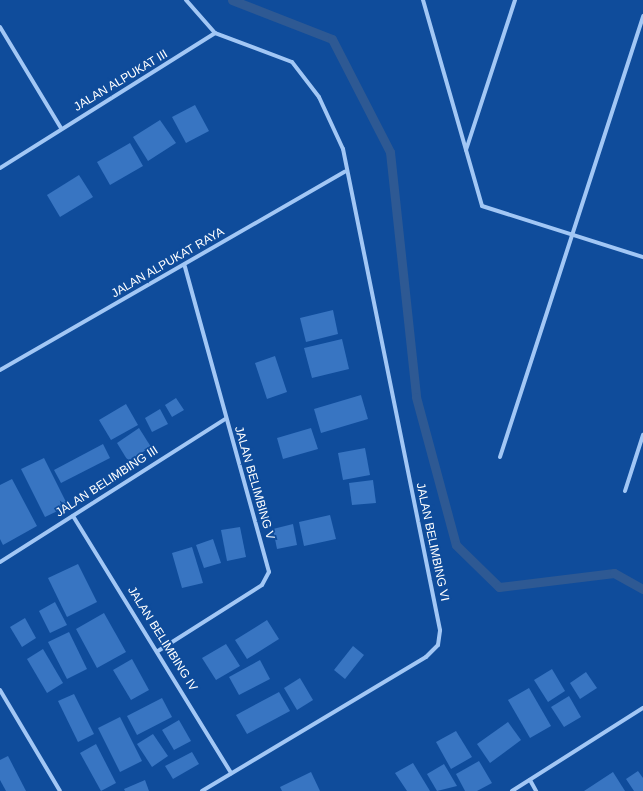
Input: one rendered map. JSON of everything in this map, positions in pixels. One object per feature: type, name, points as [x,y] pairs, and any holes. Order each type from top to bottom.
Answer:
[{"type":"street","points":[[186,0],[214,33]]},
{"type":"street","points":[[423,0],[482,206],[643,257]]},
{"type":"street","points":[[466,150],[515,0]]},
{"type":"street","points":[[500,457],[643,16]]},
{"type":"street","points":[[0,27],[61,128]]},
{"type":"street","name":"JALAN ALPUKAT III","points":[[0,168],[61,128],[214,33]]},
{"type":"street","name":"JALAN BELIMBING VI","points":[[202,791],[426,657],[438,644],[440,630],[345,172],[343,149],[330,116],[306,77],[292,62],[214,33]]},
{"type":"street","name":"JALAN ALPUKAT RAYA","points":[[0,370],[185,266],[345,172]]},
{"type":"street","name":"JALAN BELIMBING V","points":[[158,651],[262,585],[269,572],[225,419],[185,266]]},
{"type":"street","name":"JALAN BELIMBING III","points":[[0,562],[225,419]]},
{"type":"street","points":[[626,491],[643,435]]},
{"type":"street","name":"JALAN BELIMBING IV","points":[[73,516],[158,651],[231,773]]},
{"type":"street","points":[[0,690],[60,791]]},
{"type":"street","points":[[512,791],[643,708]]},
{"type":"street","points":[[530,780],[536,791]]},
{"type":"building","points":[[195,105],[209,131],[186,143],[172,117]]},
{"type":"building","points":[[160,120],[176,143],[148,161],[133,137]]},
{"type":"building","points":[[130,143],[143,166],[110,185],[97,162]]},
{"type":"building","points":[[79,175],[93,197],[60,217],[47,195]]},
{"type":"building","points":[[333,310],[338,334],[306,342],[300,318]]},
{"type":"building","points":[[342,339],[349,369],[312,378],[304,348]]},
{"type":"building","points":[[275,356],[287,392],[267,399],[255,363]]},
{"type":"building","points":[[361,395],[368,419],[321,433],[314,409]]},
{"type":"building","points":[[176,398],[184,410],[172,417],[165,405]]},
{"type":"building","points":[[126,404],[138,425],[111,440],[99,420]]},
{"type":"building","points":[[160,409],[168,424],[152,432],[145,418]]},
{"type":"building","points":[[139,428],[151,447],[128,461],[117,443]]},
{"type":"building","points":[[311,428],[318,449],[283,459],[277,438]]},
{"type":"building","points":[[103,444],[110,458],[61,483],[54,470]]},
{"type":"building","points":[[365,448],[370,475],[343,480],[338,453]]},
{"type":"building","points":[[44,458],[68,506],[45,517],[21,469]]},
{"type":"building","points":[[12,479],[37,526],[3,545],[0,539],[0,485]]},
{"type":"building","points":[[373,480],[376,503],[352,505],[349,483]]},
{"type":"building","points":[[330,515],[336,539],[304,546],[299,522]]},
{"type":"building","points":[[293,524],[297,545],[277,549],[273,529]]},
{"type":"building","points":[[240,527],[246,557],[227,561],[221,530]]},
{"type":"building","points":[[213,539],[221,563],[204,568],[196,545]]},
{"type":"building","points":[[192,547],[203,583],[182,588],[172,553]]},
{"type":"building","points":[[78,564],[97,602],[67,617],[48,578]]},
{"type":"building","points":[[55,602],[67,625],[50,633],[39,611]]},
{"type":"building","points":[[104,613],[126,652],[97,668],[76,629]]},
{"type":"building","points":[[25,618],[36,638],[22,647],[10,627]]},
{"type":"building","points":[[267,620],[279,639],[247,659],[235,640]]},
{"type":"building","points":[[69,632],[87,669],[67,679],[48,642]]},
{"type":"building","points":[[226,644],[240,666],[216,680],[202,658]]},
{"type":"building","points":[[353,646],[364,655],[345,679],[334,670]]},
{"type":"building","points":[[43,649],[63,683],[47,693],[27,659]]},
{"type":"building","points":[[132,659],[149,690],[131,700],[113,670]]},
{"type":"building","points":[[260,660],[270,679],[239,695],[229,677]]},
{"type":"building","points":[[552,669],[565,691],[548,702],[534,680]]},
{"type":"building","points":[[586,672],[597,688],[580,699],[570,683]]},
{"type":"building","points":[[300,678],[313,700],[297,710],[284,688]]},
{"type":"building","points":[[529,688],[551,726],[530,738],[508,700]]},
{"type":"building","points":[[279,692],[290,711],[247,734],[236,715]]},
{"type":"building","points":[[74,694],[94,734],[78,742],[58,701]]},
{"type":"building","points":[[569,696],[581,717],[564,727],[551,707]]},
{"type":"building","points":[[162,698],[172,717],[137,735],[127,716]]},
{"type":"building","points":[[120,717],[142,761],[120,772],[98,728]]},
{"type":"building","points":[[179,720],[191,741],[174,750],[162,730]]},
{"type":"building","points":[[508,722],[521,740],[490,763],[477,744]]},
{"type":"building","points":[[456,731],[472,757],[451,769],[436,742]]},
{"type":"building","points":[[153,734],[168,756],[152,767],[137,744]]},
{"type":"building","points":[[96,744],[116,783],[101,791],[80,753]]},
{"type":"building","points":[[192,752],[199,764],[173,779],[165,766]]},
{"type":"building","points":[[8,756],[26,791],[6,791],[0,780],[0,760]]},
{"type":"building","points":[[479,761],[492,783],[477,791],[465,791],[456,774]]},
{"type":"building","points":[[413,763],[430,791],[407,791],[395,773]]},
{"type":"building","points":[[444,764],[457,786],[437,791],[427,774]]},
{"type":"building","points":[[638,771],[643,778],[643,791],[634,791],[626,779]]},
{"type":"building","points":[[311,772],[320,791],[282,791],[280,787]]},
{"type":"building","points":[[613,772],[625,791],[584,791]]},
{"type":"building","points":[[145,780],[149,791],[125,791],[124,789]]},
{"type":"waterway","points":[[232,0],[332,39],[390,152],[416,397],[456,545],[499,587],[614,573],[643,589]]}]
